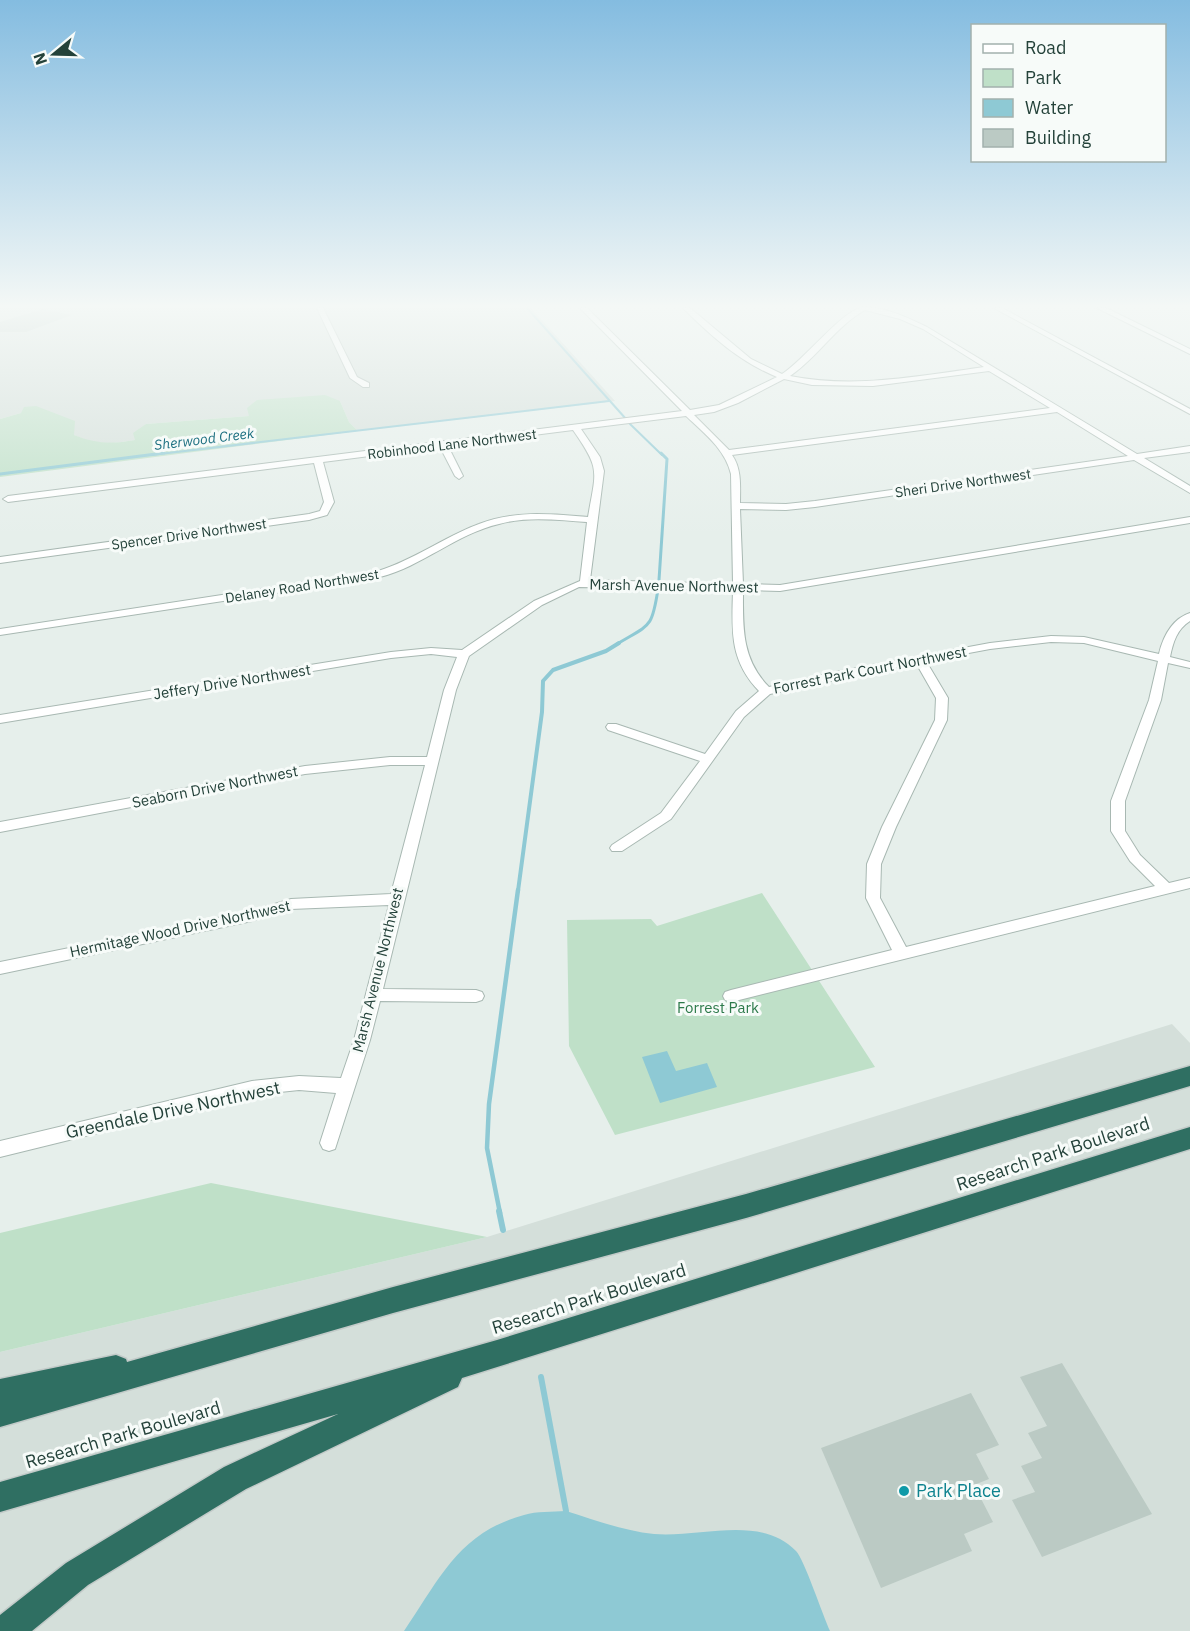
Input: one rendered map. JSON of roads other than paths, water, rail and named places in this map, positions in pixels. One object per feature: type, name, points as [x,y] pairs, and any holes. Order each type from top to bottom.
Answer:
[{"type":"highway","name":"Research Park Boulevard","points":[[0,1413],[405,1297],[746,1206],[1190,1076]]},
{"type":"highway","name":"Research Park Boulevard","points":[[0,1497],[497,1354],[1190,1138]]},
{"type":"highway","points":[[0,1393],[250,1343]]},
{"type":"highway","points":[[6,1631],[77,1574],[235,1478],[497,1354]]},
{"type":"street","points":[[658,384],[727,453],[732,461],[735,474],[739,587],[737,631],[739,644],[754,679],[766,691]]},
{"type":"street","name":"Robinhood Lane Northwest","points":[[8,499],[688,414],[729,405],[766,384]]},
{"type":"street","points":[[1019,384],[1190,490]]},
{"type":"street","points":[[1138,384],[1190,412]]},
{"type":"street","points":[[727,453],[1060,409]]},
{"type":"street","points":[[576,428],[593,450],[600,467],[599,489],[585,568],[585,583]]},
{"type":"street","points":[[444,446],[459,476]]},
{"type":"street","name":"Sheri Drive Northwest","points":[[735,506],[786,507],[815,504],[1190,449]]},
{"type":"street","name":"Spencer Drive Northwest","points":[[0,560],[309,517],[324,513],[329,502],[318,461]]},
{"type":"street","name":"Delaney Road Northwest","points":[[0,632],[380,574],[402,568],[496,522],[521,517],[594,520]]},
{"type":"street","name":"Marsh Avenue Northwest","points":[[329,1143],[374,995],[396,899],[450,690],[464,654],[538,603],[585,583],[780,588],[1190,520]]},
{"type":"street","points":[[1166,889],[1135,858],[1118,831],[1118,801],[1155,700],[1167,643],[1178,624],[1190,616]]},
{"type":"street","name":"Forrest Park Court Northwest","points":[[617,848],[666,816],[740,714],[766,691],[835,675],[990,646],[1051,639],[1084,640],[1190,665]]},
{"type":"street","name":"Jeffery Drive Northwest","points":[[0,719],[391,655],[431,651],[464,654]]},
{"type":"street","points":[[901,953],[873,898],[874,864],[940,720],[942,699],[920,660]]},
{"type":"street","points":[[612,727],[708,759]]},
{"type":"street","name":"Seaborn Drive Northwest","points":[[0,827],[304,770],[390,761],[432,761]]},
{"type":"street","points":[[732,996],[1190,883]]},
{"type":"street","name":"Hermitage Wood Drive Northwest","points":[[0,968],[252,915],[291,904],[396,899]]},
{"type":"street","points":[[374,995],[476,996]]},
{"type":"street","name":"Greendale Drive Northwest","points":[[0,1149],[252,1088],[300,1083],[347,1086]]},
{"type":"water","points":[[667,1051],[676,1071],[707,1063],[717,1087],[660,1103],[642,1057]]},
{"type":"water","points":[[566,1511],[643,1533],[672,1534],[747,1530],[765,1533],[781,1540],[799,1556],[830,1631],[404,1631],[440,1576],[467,1546],[483,1533],[524,1515]]},
{"type":"waterway","name":"Sherwood Creek","points":[[595,384],[626,419]]},
{"type":"waterway","name":"Sherwood Creek","points":[[151,455],[609,401]]},
{"type":"waterway","points":[[630,424],[662,455]]},
{"type":"waterway","name":"Sherwood Creek","points":[[0,474],[164,453]]},
{"type":"waterway","points":[[659,580],[667,459],[661,453]]},
{"type":"waterway","points":[[617,644],[648,624],[654,612],[658,589]]},
{"type":"waterway","points":[[518,891],[542,712],[543,681],[553,670],[606,651],[619,643]]},
{"type":"waterway","points":[[500,1213],[487,1148],[489,1104],[518,890]]},
{"type":"waterway","points":[[499,1211],[503,1230]]},
{"type":"waterway","points":[[541,1377],[566,1511]]},
{"type":"place","name":"Park Place","points":[[904,1491]]},
{"type":"park label","name":"Forrest Park","points":[[718,1008]]}]
